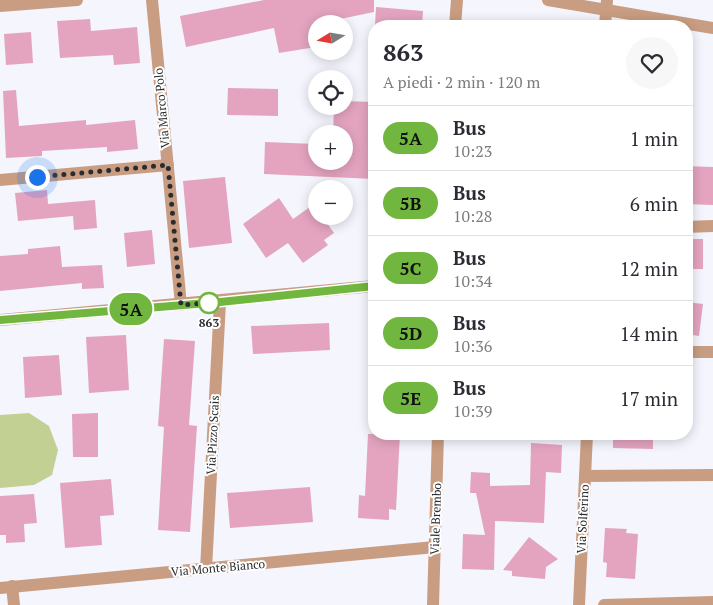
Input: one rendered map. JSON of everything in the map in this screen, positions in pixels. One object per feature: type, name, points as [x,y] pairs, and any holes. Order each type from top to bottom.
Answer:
[{"type":"street","points":[[0,6],[77,0]]},
{"type":"street","name":"Via Marco Polo","points":[[152,0],[181,305]]},
{"type":"street","points":[[455,20],[456,0]]},
{"type":"street","points":[[548,0],[606,5],[676,20]]},
{"type":"street","points":[[605,20],[606,5]]},
{"type":"street","points":[[693,24],[713,28]]},
{"type":"street","points":[[0,180],[168,165]]},
{"type":"street","points":[[693,227],[713,226]]},
{"type":"street","points":[[0,320],[220,302],[368,287]]},
{"type":"street","name":"Via Pizzo Scais","points":[[206,569],[220,302]]},
{"type":"street","points":[[693,352],[713,352]]},
{"type":"street","name":"Viale Brembo","points":[[434,605],[438,440]]},
{"type":"street","name":"Via Solferino","points":[[579,605],[587,440]]},
{"type":"street","points":[[585,476],[713,475]]},
{"type":"street","name":"Via Monte Bianco","points":[[6,587],[435,547]]},
{"type":"street","points":[[6,587],[14,605]]},
{"type":"street","points":[[604,605],[713,602]]},
{"type":"green space","points":[[29,413],[49,426],[58,450],[52,475],[34,485],[0,488],[0,415]]},
{"type":"building","points":[[264,0],[374,0],[374,12],[353,16],[308,15],[308,48],[279,53],[274,28],[186,47],[180,16]]},
{"type":"building","points":[[376,7],[423,11],[422,20],[375,20]]},
{"type":"building","points":[[90,19],[91,31],[137,27],[140,63],[114,65],[113,55],[60,58],[57,21]]},
{"type":"building","points":[[31,32],[33,63],[6,65],[4,34]]},
{"type":"building","points":[[228,88],[278,89],[278,116],[227,115]]},
{"type":"building","points":[[16,90],[19,126],[86,120],[86,125],[135,120],[138,149],[107,152],[107,147],[42,151],[42,156],[6,158],[3,91]]},
{"type":"building","points":[[353,101],[368,102],[368,179],[264,174],[265,142],[308,144],[308,170],[353,170],[353,125],[333,125],[334,115],[353,115]]},
{"type":"building","points":[[693,166],[713,167],[713,205],[693,204]]},
{"type":"building","points":[[225,177],[232,243],[189,248],[183,181]]},
{"type":"building","points":[[47,190],[48,204],[95,200],[97,228],[74,230],[73,216],[18,221],[15,193]]},
{"type":"building","points":[[279,198],[293,219],[308,208],[308,225],[328,225],[334,233],[324,240],[328,245],[303,263],[288,243],[266,258],[243,224]]},
{"type":"building","points":[[152,230],[155,264],[127,267],[124,233]]},
{"type":"building","points":[[693,239],[703,239],[703,269],[693,269]]},
{"type":"building","points":[[60,246],[62,267],[102,265],[104,288],[82,289],[82,283],[0,291],[0,256],[28,254],[28,249]]},
{"type":"building","points":[[693,303],[703,304],[699,336],[693,335]]},
{"type":"building","points":[[329,323],[330,350],[253,354],[251,326]]},
{"type":"building","points":[[126,335],[129,390],[89,393],[86,337]]},
{"type":"building","points":[[164,339],[195,341],[189,425],[197,426],[190,532],[158,530],[164,427],[158,426]]},
{"type":"building","points":[[59,355],[62,395],[25,398],[23,357]]},
{"type":"building","points":[[98,413],[98,457],[73,457],[72,414]]},
{"type":"building","points":[[368,434],[368,440],[400,440],[396,510],[389,509],[389,520],[358,518],[359,495],[365,496]]},
{"type":"building","points":[[613,440],[653,440],[653,449],[613,448]]},
{"type":"building","points":[[531,443],[562,445],[561,473],[546,472],[544,523],[495,521],[494,570],[462,569],[463,534],[485,535],[476,493],[470,493],[471,472],[490,473],[490,486],[530,485]]},
{"type":"building","points":[[111,479],[114,515],[100,516],[102,545],[65,548],[60,483]]},
{"type":"building","points":[[310,487],[313,522],[230,528],[227,493]]},
{"type":"building","points":[[34,494],[37,523],[24,524],[25,542],[6,543],[6,535],[0,535],[0,496]]},
{"type":"building","points":[[605,528],[627,529],[626,533],[638,534],[635,579],[606,577],[607,563],[603,562]]},
{"type":"building","points":[[529,537],[558,559],[546,567],[545,579],[512,576],[512,571],[503,570]]},
{"type":"bus line","name":"5A","points":[[0,320],[220,302],[368,287]]},
{"type":"place","name":"863","points":[[209,303]]},
{"type":"route","points":[[37,177],[168,165],[181,305],[209,303]]}]
